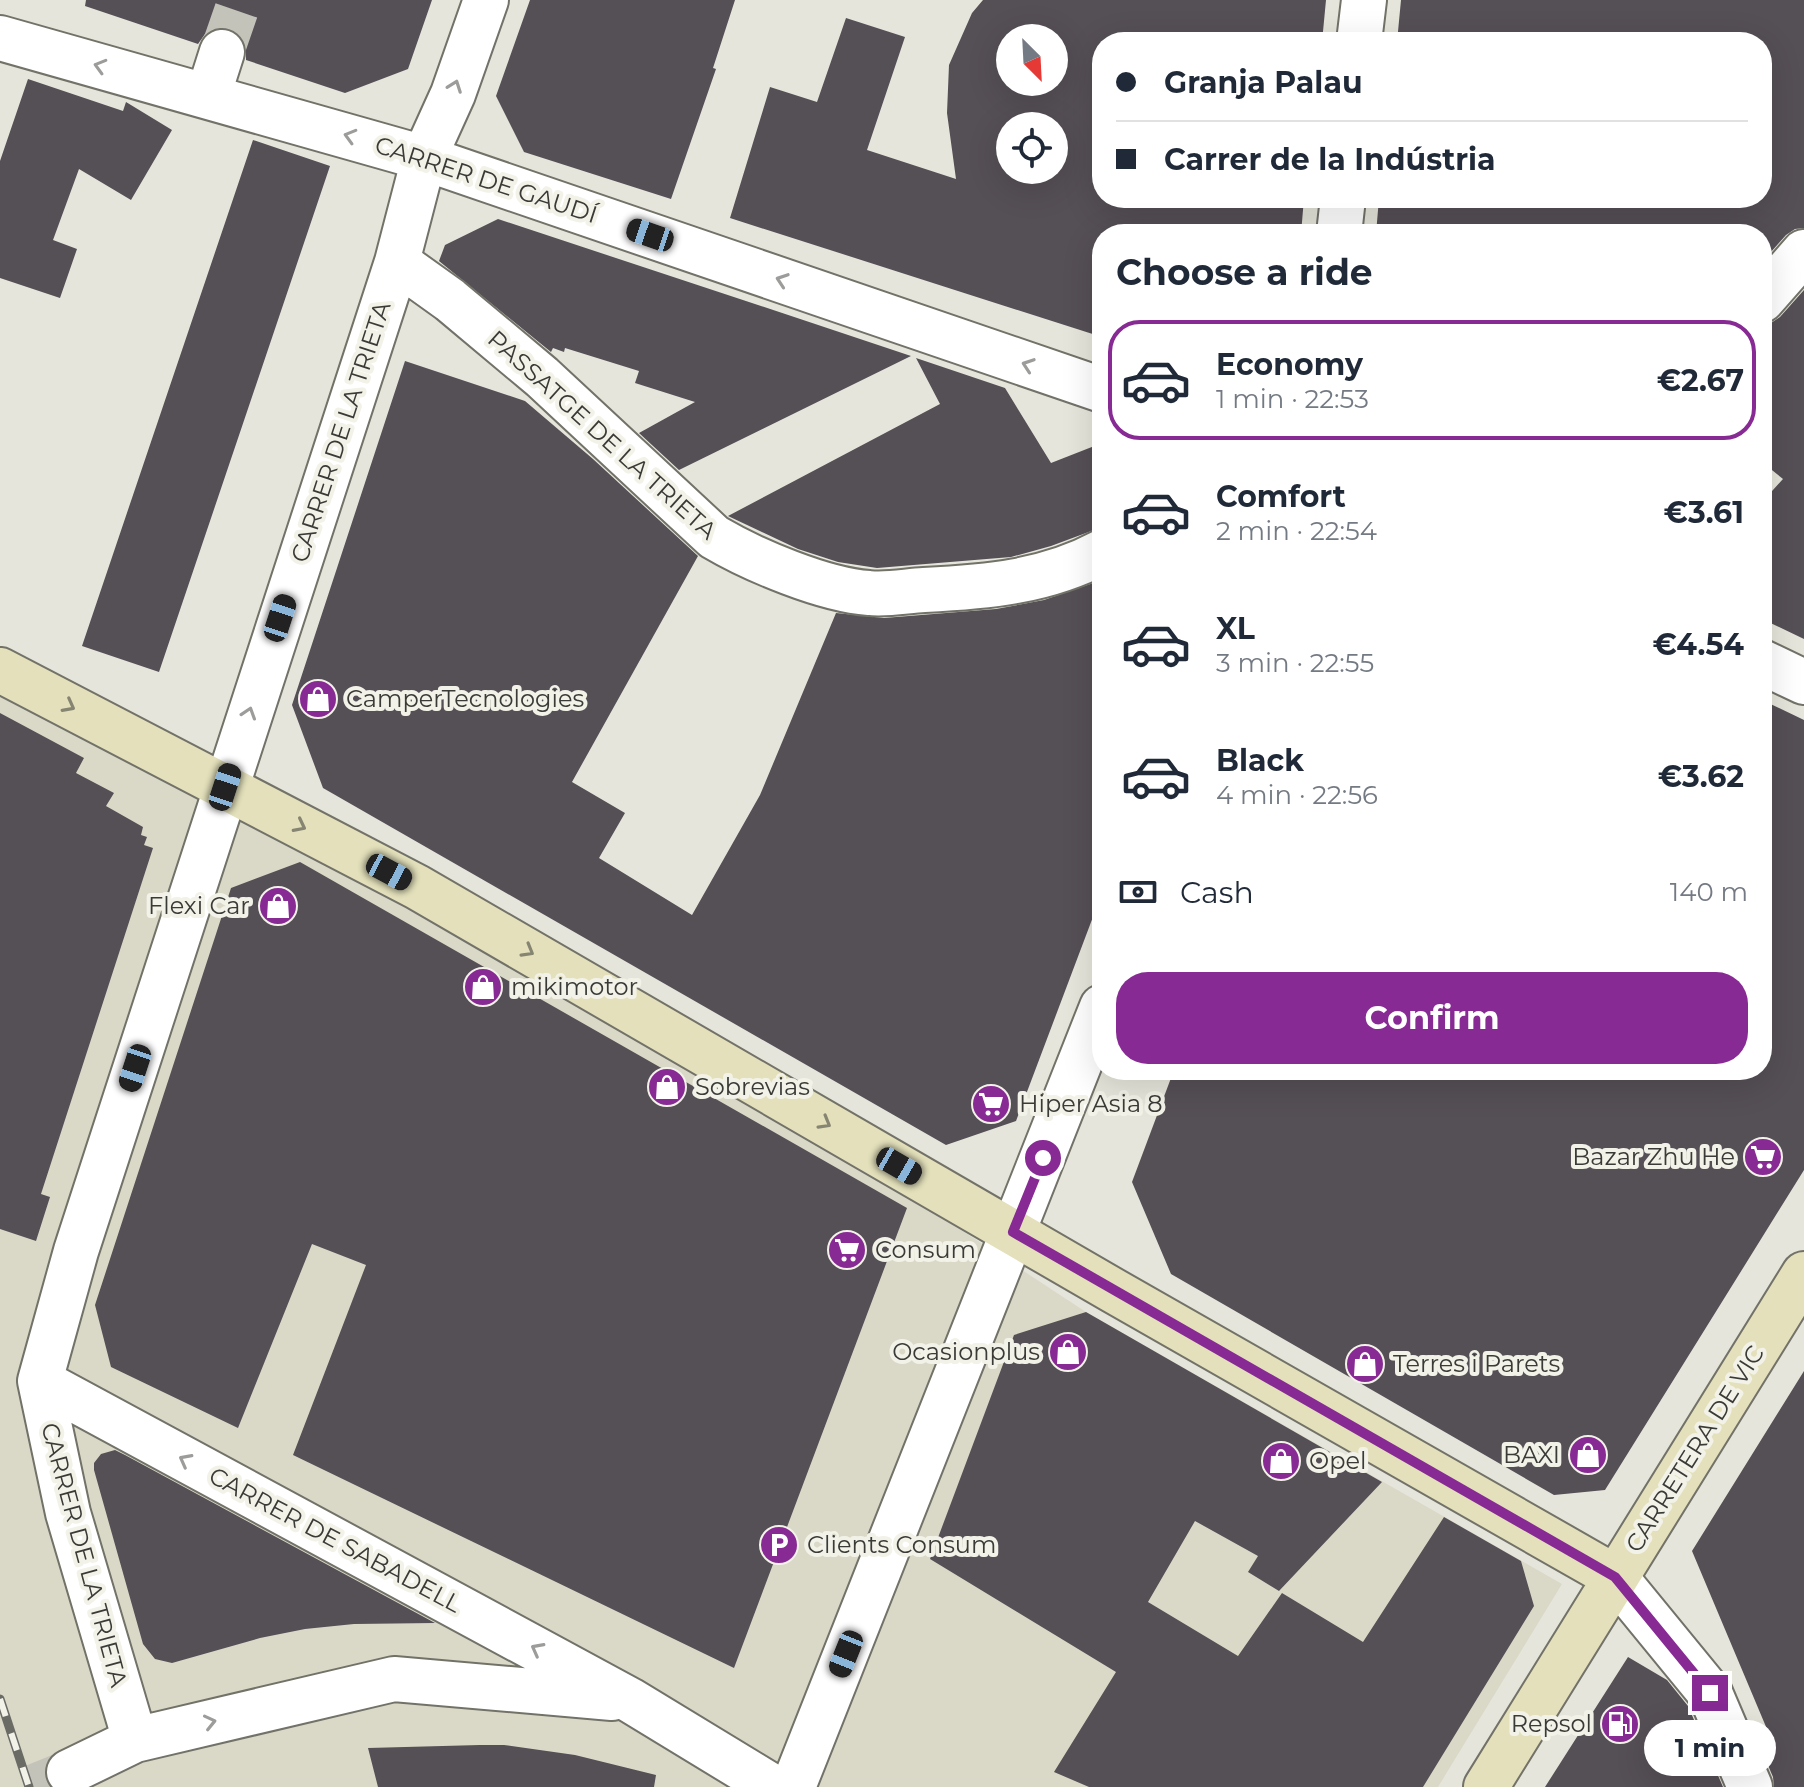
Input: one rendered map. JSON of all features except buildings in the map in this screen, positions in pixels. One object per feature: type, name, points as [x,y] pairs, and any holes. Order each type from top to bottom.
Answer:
[{"type":"street","name":"CARRER DE LA TRIETA","points":[[135,1740],[68,1513],[40,1381],[76,1251],[397,262],[424,158],[453,94],[486,0]]},
{"type":"street","points":[[1360,32],[1364,0]]},
{"type":"street","name":"CARRER DE GAUDÍ","points":[[0,38],[424,158],[1092,387]]},
{"type":"street","points":[[208,96],[222,52]]},
{"type":"street","points":[[1772,289],[1804,252]]},
{"type":"street","name":"PASSATGE DE LA TRIETA","points":[[397,262],[450,300],[542,377],[714,537],[749,556],[805,579],[868,594],[996,587],[1078,565],[1092,557]]},
{"type":"street","points":[[1772,667],[1804,682]]},
{"type":"street","points":[[0,670],[417,887],[1615,1577],[1710,1693],[1750,1787]]},
{"type":"street","points":[[793,1787],[1092,1032]]},
{"type":"street","name":"CARRETERA DE VIC","points":[[1486,1787],[1804,1274]]},
{"type":"street","name":"CARRER DE SABADELL","points":[[40,1381],[630,1700],[773,1787]]},
{"type":"street","points":[[69,1772],[135,1740],[394,1679],[630,1700]]},
{"type":"shaded area","points":[[0,684],[771,1105],[1086,1312],[1562,1584],[1438,1787],[0,1787]]},
{"type":"tunnel","points":[[222,52],[240,0]]},
{"type":"tunnel","points":[[32,1787],[69,1772]]},
{"type":"railway","points":[[0,1699],[29,1787]]},
{"type":"place","name":"CamperTecnologies","points":[[318,699]]},
{"type":"place","name":"Flexi Car","points":[[278,906]]},
{"type":"place","name":"mikimotor","points":[[483,987]]},
{"type":"place","name":"Sobrevias","points":[[667,1087]]},
{"type":"place","name":"Hiper Asia 8","points":[[991,1104]]},
{"type":"place","name":"Bazar Zhu He","points":[[1763,1157]]},
{"type":"place","name":"Consum","points":[[847,1250]]},
{"type":"place","name":"Ocasionplus","points":[[1068,1352]]},
{"type":"place","name":"Terres i Parets","points":[[1365,1364]]},
{"type":"place","name":"BAXI","points":[[1588,1455]]},
{"type":"place","name":"Opel","points":[[1281,1461]]},
{"type":"place","name":"Clients Consum","points":[[779,1545]]},
{"type":"place","name":"Repsol","points":[[1620,1724]]},
{"type":"route","points":[[1043,1158],[1013,1232],[1615,1577],[1710,1693]]}]
